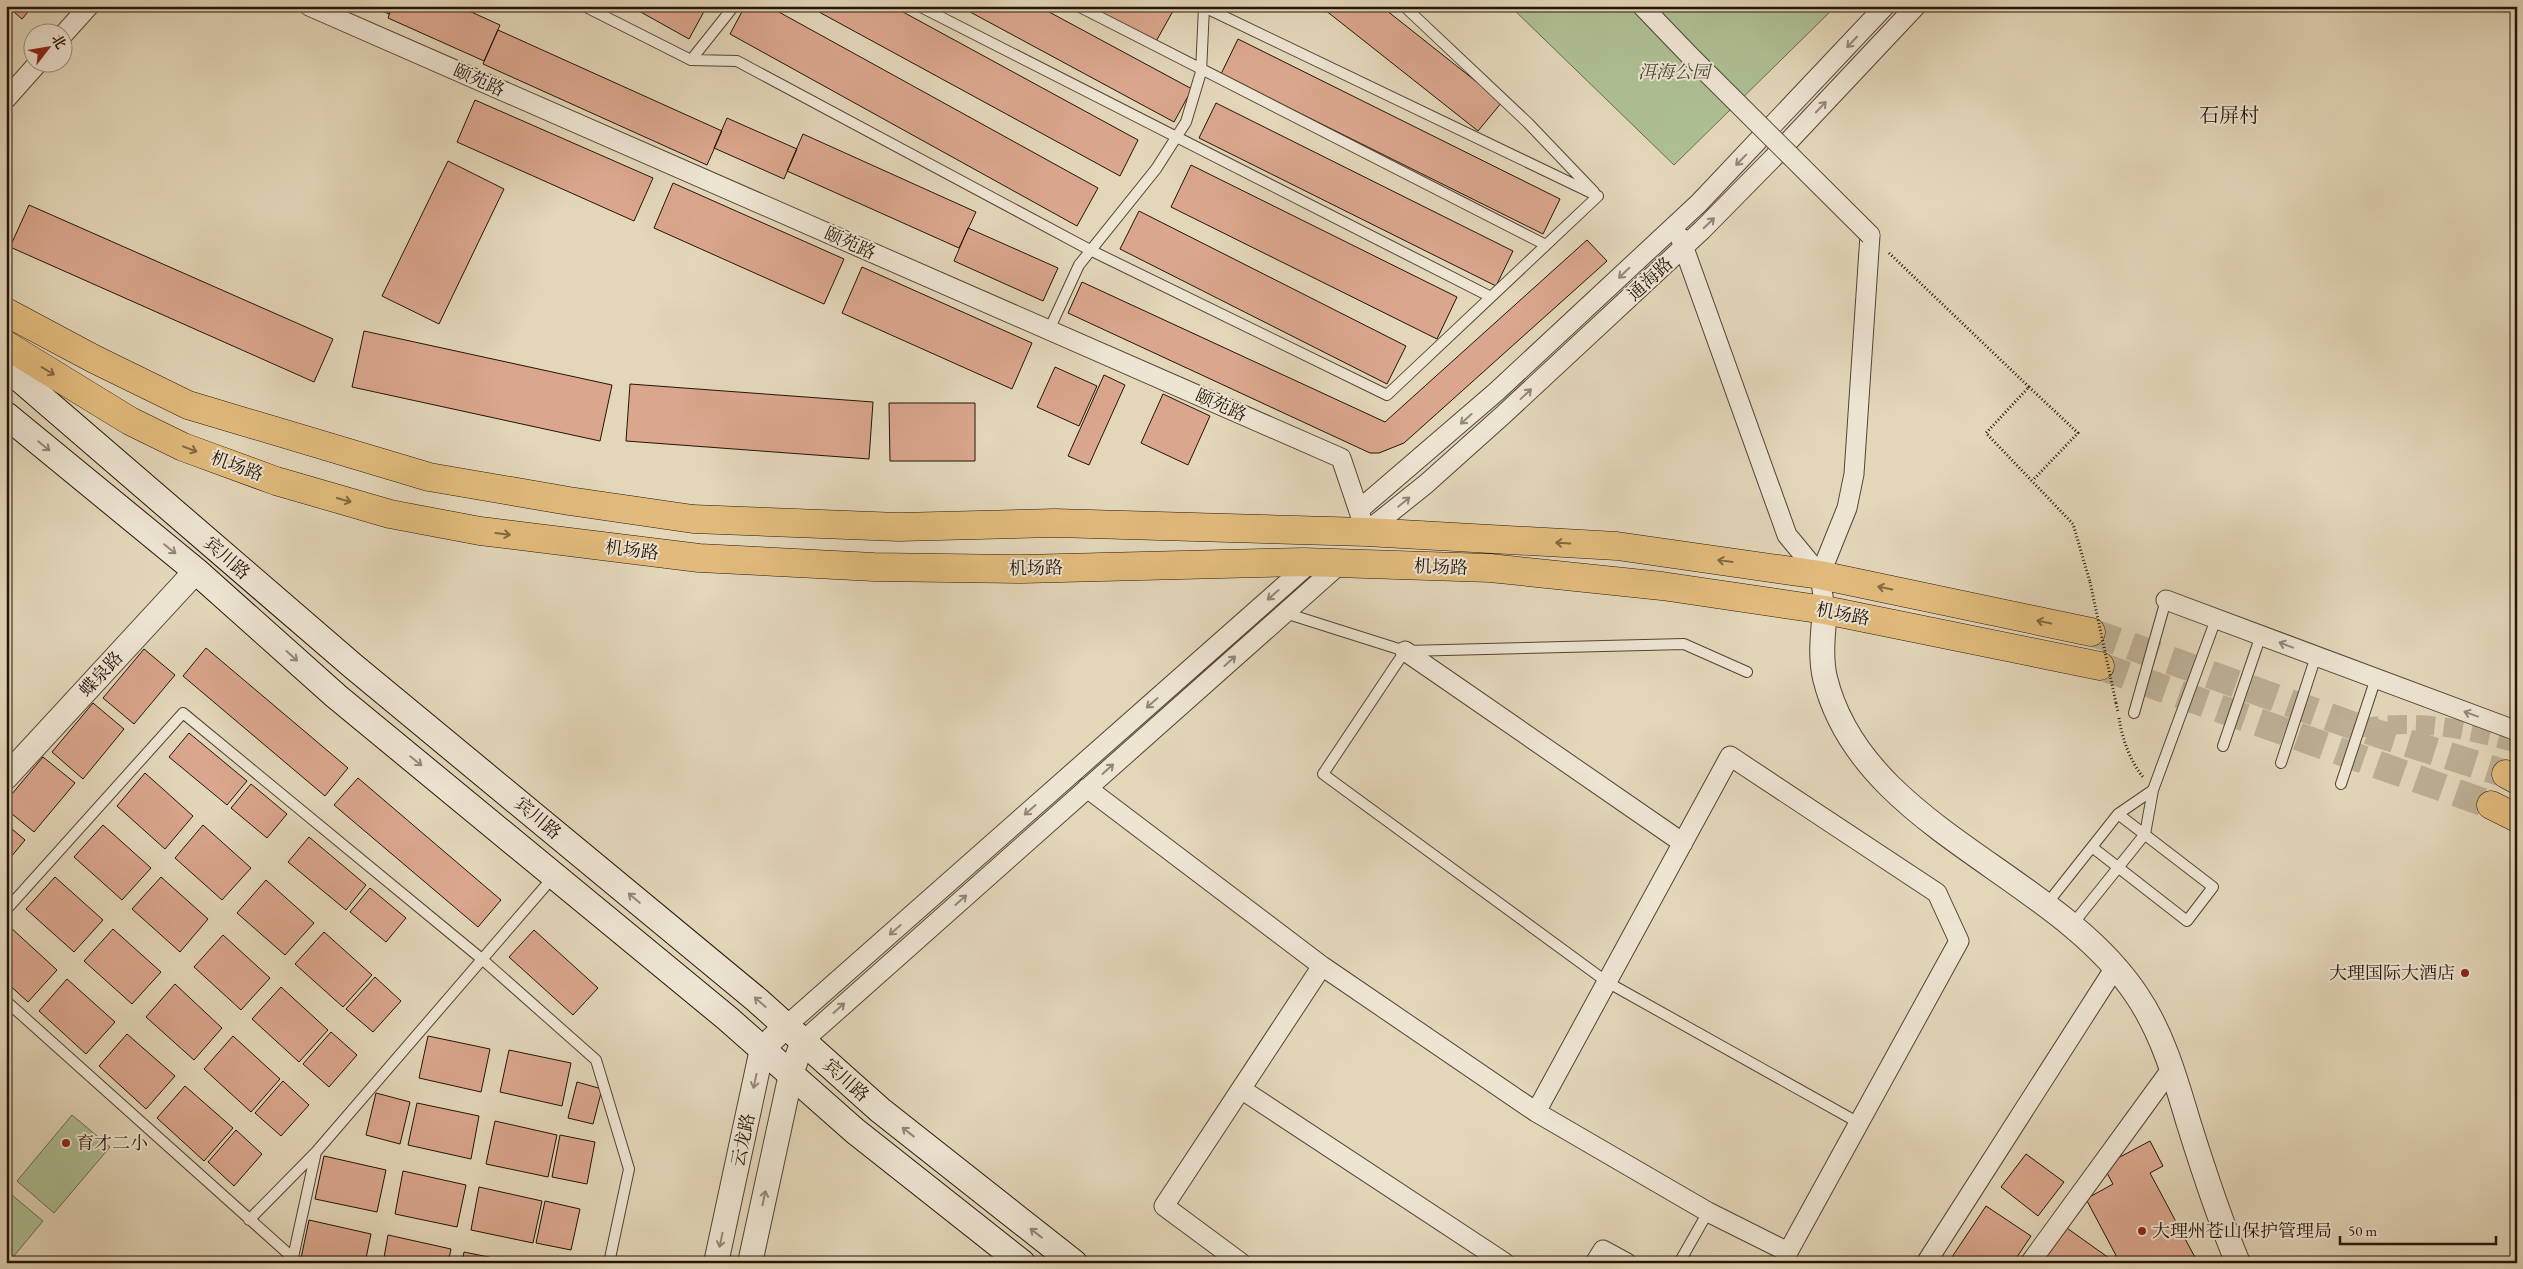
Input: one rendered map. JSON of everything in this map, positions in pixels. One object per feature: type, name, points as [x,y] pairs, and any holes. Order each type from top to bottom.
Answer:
[{"type":"main road","name":"机场路","points":[[6,312],[94,359],[188,405],[429,477],[569,501],[693,519],[879,527],[1054,523],[1363,521],[1617,546],[1820,575],[2091,632]]},
{"type":"main road","name":"机场路","points":[[6,345],[130,421],[183,447],[276,481],[390,514],[480,531],[699,558],[874,566],[1022,568],[1310,563],[1490,568],[1662,586],[1825,610],[2100,666]]},
{"type":"main road","name":"宾川路","points":[[6,367],[353,666],[794,1033],[880,1110],[1074,1263]]},
{"type":"main road","name":"宾川路","points":[[6,415],[196,571],[336,696],[762,1049],[855,1131],[1022,1263]]},
{"type":"main road","points":[[2491,805],[2517,818]]},
{"type":"street","points":[[72,25],[89,6]]},
{"type":"street","name":"颐苑路","points":[[309,6],[1341,458],[1363,521]]},
{"type":"street","points":[[1642,6],[1870,235],[1854,474],[1847,508],[1820,575],[1825,610],[1822,641],[1825,678],[1844,727],[1882,780],[1938,827],[2046,905],[2116,966],[2151,1017],[2172,1068],[2219,1219],[2238,1263]]},
{"type":"street","name":"通海路","points":[[1363,521],[1496,392],[1676,225],[1726,175],[1885,6]]},
{"type":"street","name":"通海路","points":[[1363,521],[1502,416],[1684,247],[1760,171],[1916,6]]},
{"type":"street","points":[[6,99],[30,72]]},
{"type":"street","points":[[1676,225],[1787,535],[1820,575]]},
{"type":"street","points":[[794,1033],[1310,563]]},
{"type":"street","points":[[762,1049],[794,1033],[1087,788],[1340,564]]},
{"type":"street","name":"蝶泉路","points":[[6,777],[196,571]]},
{"type":"street","points":[[2166,600],[2517,731]]},
{"type":"street","points":[[1405,651],[1682,843]]},
{"type":"street","points":[[1087,788],[1322,966],[1536,1112],[1708,1212],[1788,1252],[1959,941],[1937,893],[1730,756],[1536,1112]]},
{"type":"street","points":[[1241,1263],[1164,1206],[1322,966]]},
{"type":"street","points":[[1926,1263],[2116,966]]},
{"type":"street","name":"云龙路","points":[[750,1263],[791,1074],[794,1033]]},
{"type":"street","name":"云龙路","points":[[716,1263],[762,1049]]},
{"type":"street","points":[[2030,1263],[2172,1068]]},
{"type":"street","points":[[1241,1089],[1505,1263]]},
{"type":"street","points":[[1595,1263],[1603,1250],[1627,1263]]},
{"type":"lane","points":[[584,6],[691,60],[737,61],[1090,250],[1387,395],[1598,196]]},
{"type":"lane","points":[[691,60],[734,6]]},
{"type":"lane","points":[[920,6],[1177,139],[1491,297]]},
{"type":"lane","points":[[1078,6],[1546,245]]},
{"type":"lane","points":[[1404,6],[1528,123],[1598,196]]},
{"type":"lane","points":[[1048,330],[1072,276],[1090,250],[1134,198],[1177,139],[1190,112],[1201,69],[1203,7],[1598,196]]},
{"type":"lane","points":[[2134,713],[2166,600]]},
{"type":"lane","points":[[1284,613],[1405,651],[1684,644],[1747,672]]},
{"type":"lane","points":[[2072,926],[2145,834],[2154,790],[2216,619]]},
{"type":"lane","points":[[2223,746],[2261,635]]},
{"type":"lane","points":[[1405,651],[1323,774],[1607,982],[1859,1123]]},
{"type":"lane","points":[[2281,763],[2316,656]]},
{"type":"lane","points":[[2341,784],[2376,678]]},
{"type":"lane","points":[[6,910],[183,713],[483,960],[596,1060],[629,1169],[608,1263]]},
{"type":"lane","points":[[2046,905],[2118,814],[2154,790]]},
{"type":"lane","points":[[2092,847],[2188,921],[2213,887],[2118,814]]},
{"type":"lane","points":[[249,1220],[316,1152],[555,876]]},
{"type":"lane","points":[[6,1002],[293,1260]]},
{"type":"lane","points":[[293,1260],[316,1152]]},
{"type":"lane","points":[[1679,1263],[1708,1212]]},
{"type":"path","points":[[1870,235],[2078,433],[2033,480]]},
{"type":"path","points":[[2030,387],[1986,433],[2073,524],[2090,582],[2121,730],[2136,768],[2154,790]]},
{"type":"green space","name":"洱海公园","points":[[1510,6],[1836,6],[1674,165]]},
{"type":"green space","points":[[72,1115],[110,1147],[54,1213],[17,1181]]},
{"type":"green space","points":[[6,1190],[43,1221],[8,1263],[6,1263]]},
{"type":"building","points":[[7,6],[33,6],[22,19]]},
{"type":"building","points":[[371,6],[392,6],[389,14]]},
{"type":"building","points":[[392,6],[458,6],[500,25],[484,61],[388,18]]},
{"type":"building","points":[[630,6],[707,6],[689,39]]},
{"type":"building","points":[[745,6],[768,6],[1098,188],[1077,226],[730,34]]},
{"type":"building","points":[[808,6],[892,6],[1138,140],[1120,176]]},
{"type":"building","points":[[959,6],[1038,6],[1192,89],[1174,122]]},
{"type":"building","points":[[1084,6],[1165,6],[1173,11],[1154,45]]},
{"type":"building","points":[[1320,6],[1381,6],[1502,102],[1478,131]]},
{"type":"building","points":[[498,30],[722,131],[707,165],[483,64]]},
{"type":"building","points":[[1238,39],[1560,199],[1543,234],[1221,74]]},
{"type":"building","points":[[475,100],[653,178],[634,221],[457,142]]},
{"type":"building","points":[[1216,103],[1513,251],[1496,286],[1199,138]]},
{"type":"building","points":[[727,118],[797,149],[784,179],[714,148]]},
{"type":"building","points":[[803,134],[976,212],[959,248],[787,171]]},
{"type":"building","points":[[448,161],[504,189],[439,324],[382,296]]},
{"type":"building","points":[[1191,165],[1457,297],[1437,339],[1171,207]]},
{"type":"building","points":[[673,183],[844,259],[824,304],[654,228]]},
{"type":"building","points":[[29,205],[333,339],[314,382],[10,247]]},
{"type":"building","points":[[1139,211],[1406,346],[1387,384],[1120,249]]},
{"type":"building","points":[[968,228],[1058,268],[1043,301],[954,261]]},
{"type":"building","points":[[1587,240],[1607,261],[1404,443],[1379,453],[1370,453],[1068,313],[1082,282],[1385,422]]},
{"type":"building","points":[[862,267],[1032,343],[1012,389],[842,313]]},
{"type":"building","points":[[364,331],[612,385],[600,441],[352,387]]},
{"type":"building","points":[[1055,367],[1097,386],[1079,426],[1037,407]]},
{"type":"building","points":[[1104,375],[1125,385],[1089,465],[1068,456]]},
{"type":"building","points":[[630,384],[873,402],[869,459],[626,441]]},
{"type":"building","points":[[1163,394],[1210,416],[1188,465],[1141,443]]},
{"type":"building","points":[[889,403],[975,403],[975,461],[890,461]]},
{"type":"building","points":[[206,648],[348,768],[325,796],[183,676]]},
{"type":"building","points":[[144,649],[175,675],[134,724],[103,698]]},
{"type":"building","points":[[93,703],[124,729],[83,779],[52,752]]},
{"type":"building","points":[[189,733],[247,781],[227,805],[169,757]]},
{"type":"building","points":[[43,757],[75,783],[34,832],[6,809],[6,801]]},
{"type":"building","points":[[145,773],[193,816],[165,849],[117,806]]},
{"type":"building","points":[[358,778],[501,900],[478,927],[334,805]]},
{"type":"building","points":[[251,784],[287,814],[267,838],[231,808]]},
{"type":"building","points":[[6,824],[25,840],[6,863]]},
{"type":"building","points":[[103,825],[151,868],[122,900],[74,857]]},
{"type":"building","points":[[203,825],[251,868],[222,900],[175,858]]},
{"type":"building","points":[[309,837],[366,885],[346,910],[288,862]]},
{"type":"building","points":[[55,877],[103,920],[74,952],[26,909]]},
{"type":"building","points":[[161,877],[208,919],[180,952],[132,909]]},
{"type":"building","points":[[266,880],[314,923],[285,955],[237,913]]},
{"type":"building","points":[[370,888],[406,918],[386,942],[350,912]]},
{"type":"building","points":[[10,927],[57,970],[28,1002],[6,982],[6,931]]},
{"type":"building","points":[[113,929],[161,972],[132,1004],[84,961]]},
{"type":"building","points":[[534,930],[598,988],[573,1015],[509,957]]},
{"type":"building","points":[[324,932],[372,975],[343,1007],[295,964]]},
{"type":"building","points":[[223,935],[270,978],[241,1010],[194,967]]},
{"type":"building","points":[[375,977],[401,1001],[373,1032],[346,1009]]},
{"type":"building","points":[[67,979],[115,1022],[86,1054],[39,1011]]},
{"type":"building","points":[[175,984],[222,1028],[194,1060],[146,1017]]},
{"type":"building","points":[[281,987],[328,1030],[299,1062],[252,1019]]},
{"type":"building","points":[[331,1032],[357,1055],[329,1087],[303,1064]]},
{"type":"building","points":[[127,1034],[175,1076],[146,1109],[99,1066]]},
{"type":"building","points":[[233,1036],[280,1079],[251,1112],[204,1069]]},
{"type":"building","points":[[428,1036],[490,1049],[481,1092],[419,1078]]},
{"type":"building","points":[[509,1050],[571,1063],[562,1106],[500,1092]]},
{"type":"building","points":[[283,1081],[309,1105],[281,1136],[255,1113]]},
{"type":"building","points":[[577,1082],[602,1089],[593,1124],[568,1118]]},
{"type":"building","points":[[185,1086],[233,1128],[204,1161],[157,1118]]},
{"type":"building","points":[[376,1093],[410,1102],[400,1144],[366,1135]]},
{"type":"building","points":[[417,1103],[479,1116],[471,1159],[408,1145]]},
{"type":"building","points":[[495,1121],[557,1135],[548,1177],[486,1164]]},
{"type":"building","points":[[236,1130],[262,1154],[234,1186],[208,1162]]},
{"type":"building","points":[[560,1135],[595,1142],[587,1184],[552,1177]]},
{"type":"building","name":"大理州苍山保护管理局","points":[[2150,1141],[2163,1166],[2150,1173],[2198,1263],[2120,1263],[2086,1199],[2113,1184],[2103,1166]]},
{"type":"building","points":[[2026,1154],[2064,1182],[2038,1216],[2001,1187]]},
{"type":"building","points":[[324,1156],[386,1170],[377,1212],[315,1199]]},
{"type":"building","points":[[403,1171],[466,1185],[457,1227],[395,1214]]},
{"type":"building","points":[[479,1187],[542,1201],[533,1243],[471,1230]]},
{"type":"building","points":[[545,1201],[580,1209],[571,1250],[536,1243]]},
{"type":"building","points":[[1986,1206],[2031,1236],[2013,1263],[1948,1263]]},
{"type":"building","points":[[309,1220],[371,1234],[365,1263],[300,1263]]},
{"type":"building","points":[[2064,1226],[2116,1263],[2039,1263]]},
{"type":"building","points":[[388,1235],[451,1249],[448,1263],[383,1263]]},
{"type":"building","points":[[464,1252],[518,1263],[462,1263]]},
{"type":"tunnel","points":[[2091,632],[2360,728],[2506,774]]},
{"type":"tunnel","points":[[2100,666],[2491,805]]},
{"type":"tunnel","points":[[2360,728],[2402,724],[2440,726],[2517,743]]},
{"type":"place","name":"大理国际大酒店","points":[[2465,973]]},
{"type":"place","name":"育才二小","points":[[66,1143]]},
{"type":"place","name":"大理州苍山保护管理局","points":[[2142,1231]]},
{"type":"district","name":"石屏村","points":[[2229,115]]}]
